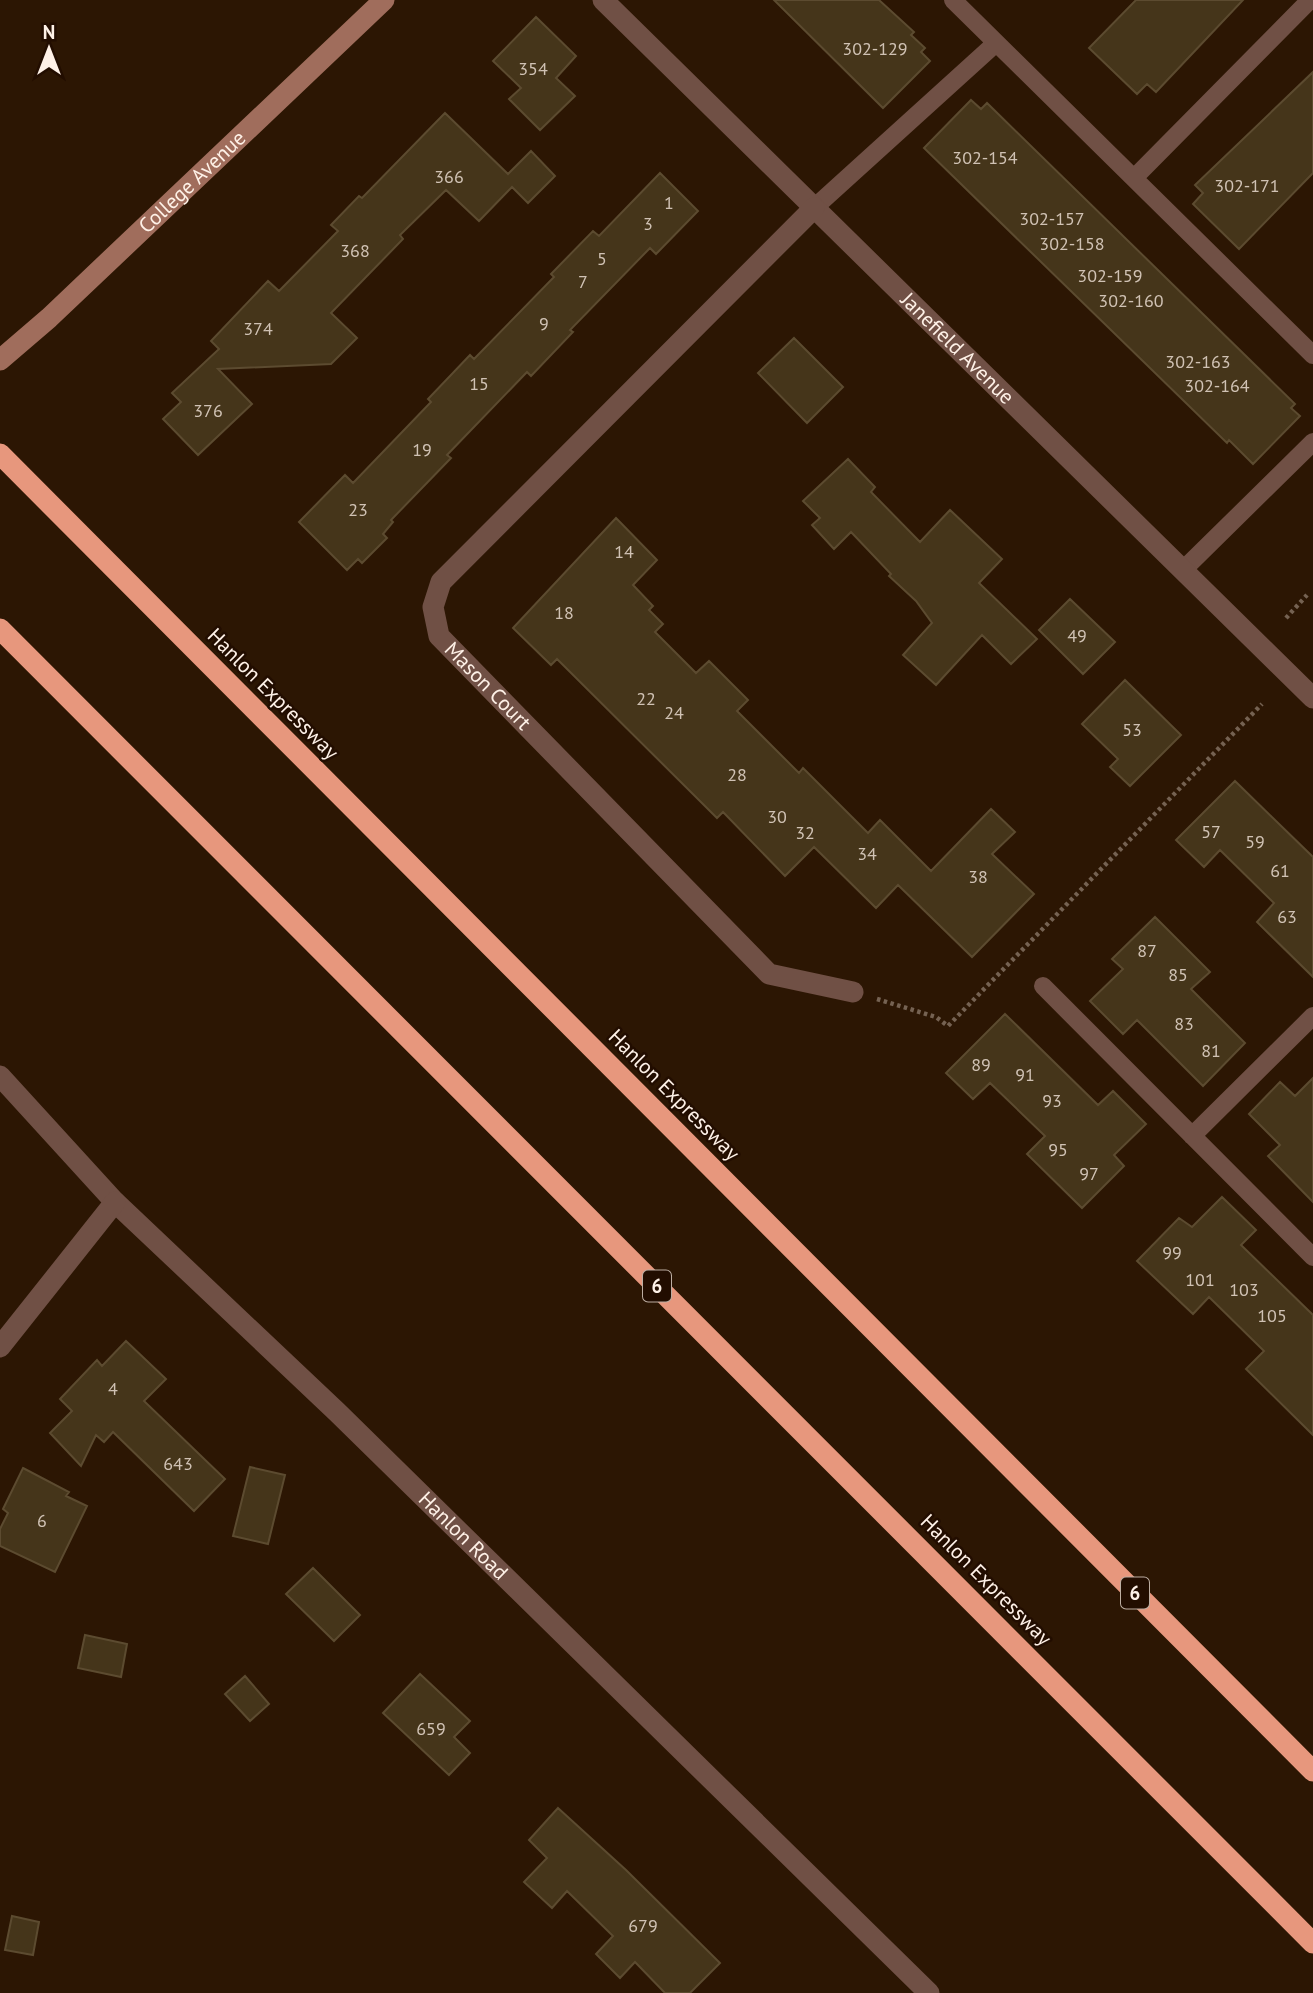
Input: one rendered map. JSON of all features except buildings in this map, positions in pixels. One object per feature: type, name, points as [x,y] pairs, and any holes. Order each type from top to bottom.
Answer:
[{"type":"highway","name":"Hanlon Expressway","points":[[0,454],[1313,1771]]},
{"type":"highway","name":"Hanlon Expressway","points":[[0,629],[1313,1943]]},
{"type":"main road","name":"College Avenue","points":[[0,360],[49,318],[384,0]]},
{"type":"street","name":"Janefield Avenue","points":[[603,0],[1313,698]]},
{"type":"street","name":"Mason Court","points":[[814,208],[441,582],[433,607],[439,636],[769,974],[853,992]]},
{"type":"street","name":"Hanlon Road","points":[[0,1076],[115,1202],[346,1421],[929,1993]]},
{"type":"street","points":[[0,1347],[115,1202]]},
{"type":"lane","points":[[953,0],[1313,355]]},
{"type":"lane","points":[[1135,177],[1308,9]]},
{"type":"lane","points":[[814,208],[996,43]]},
{"type":"lane","points":[[1183,570],[1313,442]]},
{"type":"lane","points":[[1043,986],[1313,1257]]},
{"type":"lane","points":[[1192,1136],[1313,1016]]},
{"type":"path","points":[[1286,618],[1307,595]]},
{"type":"path","points":[[853,992],[936,1017],[948,1026],[1262,704]]}]
